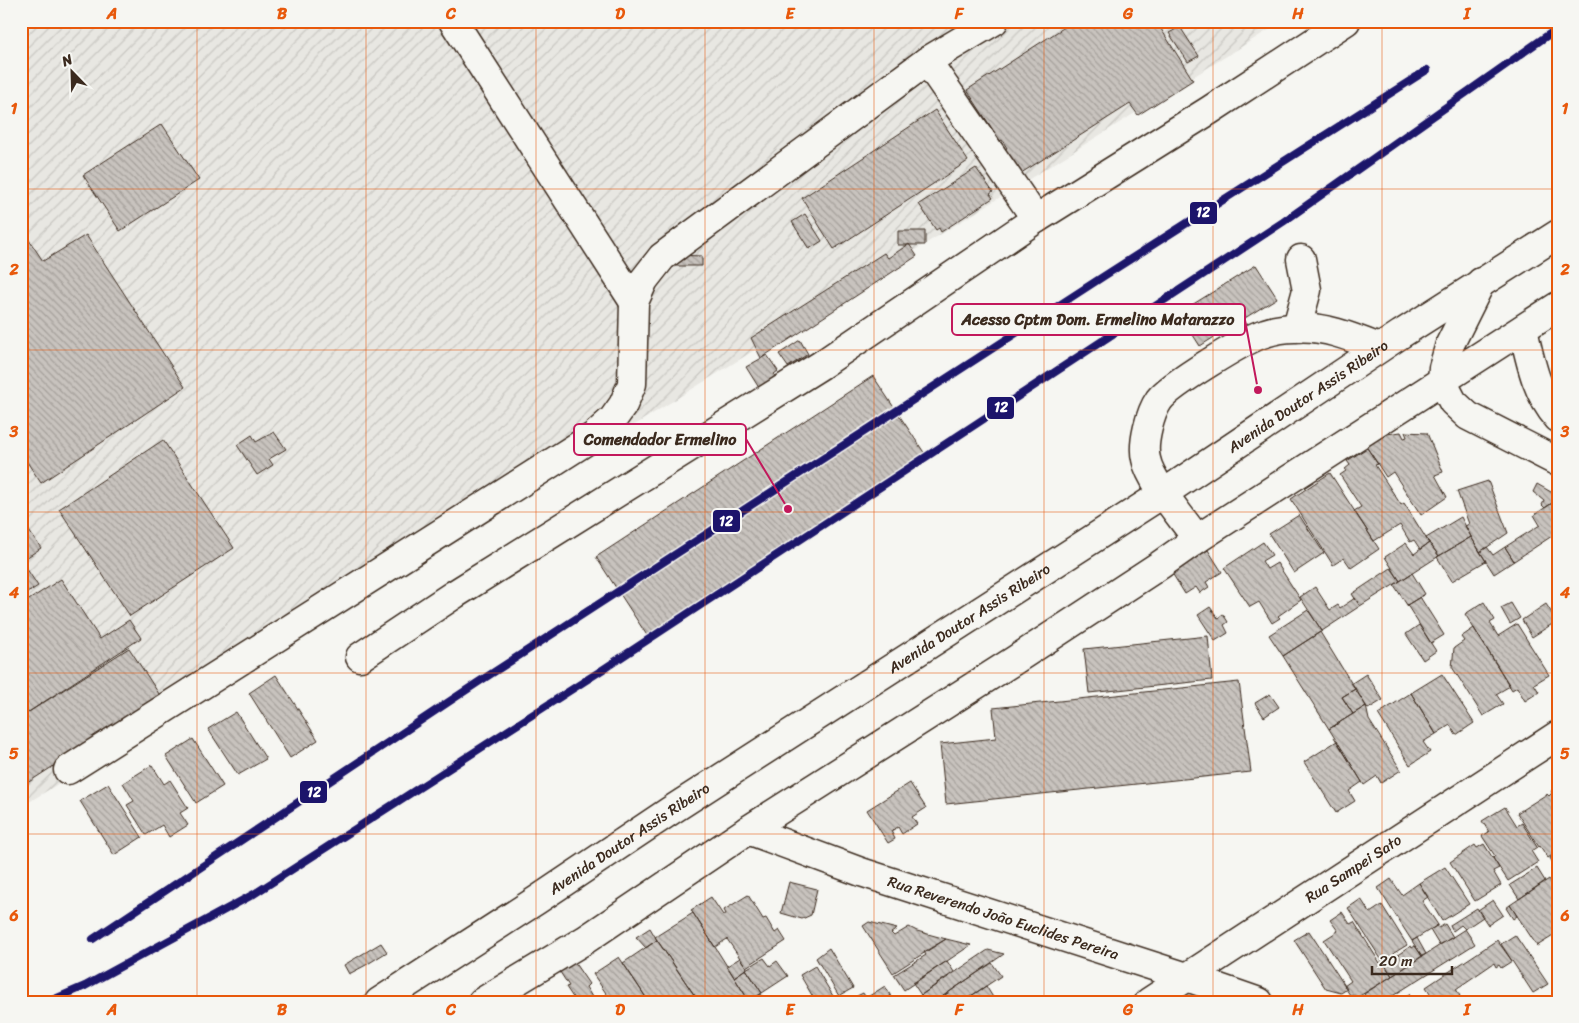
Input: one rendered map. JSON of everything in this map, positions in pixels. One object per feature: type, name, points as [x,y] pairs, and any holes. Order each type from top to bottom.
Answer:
[{"type":"main road","points":[[453,21],[634,302]]},
{"type":"main road","points":[[68,770],[594,436],[613,419],[624,405],[632,384],[634,302],[644,280],[662,257],[927,61],[994,21]]},
{"type":"main road","points":[[360,657],[455,594],[821,365],[1036,219],[1210,110],[1346,21]]},
{"type":"main road","points":[[927,61],[1036,219]]},
{"type":"main road","name":"Avenida Doutor Assis Ribeiro","points":[[379,1002],[537,900],[670,810],[1164,493],[1379,348],[1558,234]]},
{"type":"main road","points":[[1297,327],[1307,290],[1301,259]]},
{"type":"main road","points":[[1481,282],[1450,344],[1443,368],[1442,381],[1453,402],[1468,416],[1558,462]]},
{"type":"main road","points":[[482,1002],[586,940],[748,830],[1015,660],[1160,565],[1197,538],[1558,306]]},
{"type":"main road","points":[[1197,538],[1151,475],[1146,459],[1144,448],[1150,420],[1158,401],[1182,382],[1251,339],[1264,333],[1297,327],[1339,334],[1379,348]]},
{"type":"main road","points":[[1523,329],[1538,386],[1550,409],[1558,418]]},
{"type":"main road","name":"Rua Sampei Sato","points":[[1149,1002],[1558,735]]},
{"type":"main road","name":"Rua Reverendo João Euclides Pereira","points":[[748,830],[861,872],[1259,1002]]},
{"type":"shaded area","points":[[21,21],[1283,21],[21,807]]},
{"type":"building","points":[[1074,21],[1156,21],[1193,80],[1138,115],[1130,104],[1018,175],[1001,151],[1007,148],[1002,140],[1000,141],[967,90]]},
{"type":"building","points":[[1180,27],[1199,56],[1188,62],[1169,33]]},
{"type":"building","points":[[935,110],[968,161],[834,249],[802,198]]},
{"type":"building","points":[[162,124],[199,180],[120,231],[83,175]]},
{"type":"building","points":[[976,168],[993,192],[990,194],[993,198],[941,232],[939,228],[936,230],[919,204]]},
{"type":"building","points":[[805,214],[822,241],[809,249],[792,222]]},
{"type":"building","points":[[21,228],[43,261],[86,235],[185,387],[41,483],[21,453]]},
{"type":"building","points":[[898,231],[925,231],[925,245],[898,245]]},
{"type":"building","points":[[909,244],[917,256],[761,358],[751,338],[884,253],[888,258]]},
{"type":"building","points":[[674,255],[702,256],[702,266],[674,266]]},
{"type":"building","points":[[1256,265],[1277,298],[1200,346],[1179,313]]},
{"type":"building","points":[[800,340],[808,354],[788,367],[779,354]]},
{"type":"building","points":[[767,355],[778,371],[774,374],[778,380],[761,391],[746,367]]},
{"type":"building","points":[[873,376],[925,454],[648,637],[596,557]]},
{"type":"building","points":[[274,432],[286,449],[269,459],[273,465],[257,475],[237,445],[252,435],[256,442]]},
{"type":"building","points":[[1401,432],[1404,438],[1407,437],[1405,432],[1427,433],[1443,472],[1435,475],[1447,497],[1421,515],[1393,472],[1386,477],[1366,446],[1387,434]]},
{"type":"building","points":[[163,440],[234,548],[130,616],[59,509]]},
{"type":"building","points":[[1367,448],[1378,464],[1375,465],[1401,505],[1404,503],[1429,543],[1420,549],[1414,540],[1410,542],[1400,525],[1374,541],[1354,511],[1361,507],[1340,475],[1350,465],[1347,461]]},
{"type":"building","points":[[1330,473],[1379,549],[1351,568],[1344,558],[1333,565],[1291,499]]},
{"type":"building","points":[[1488,481],[1508,533],[1480,552],[1465,526],[1469,524],[1457,491]]},
{"type":"building","points":[[1537,484],[1558,496],[1558,499],[1545,508],[1542,505],[1544,501],[1533,492]]},
{"type":"building","points":[[1558,499],[1558,532],[1514,561],[1505,547],[1540,525],[1534,515]]},
{"type":"building","points":[[1299,515],[1324,553],[1294,573],[1269,534]]},
{"type":"building","points":[[1461,517],[1471,537],[1439,556],[1426,538]]},
{"type":"building","points":[[27,528],[41,548],[26,558],[21,551],[21,532]]},
{"type":"building","points":[[1471,537],[1486,561],[1452,581],[1437,557]]},
{"type":"building","points":[[1263,542],[1272,555],[1262,561],[1267,569],[1277,563],[1301,600],[1278,616],[1280,618],[1272,623],[1259,602],[1250,607],[1224,568]]},
{"type":"building","points":[[1406,543],[1414,554],[1429,543],[1439,556],[1400,581],[1385,557]]},
{"type":"building","points":[[1487,547],[1493,555],[1505,547],[1514,561],[1494,574],[1480,552]]},
{"type":"building","points":[[1208,550],[1222,572],[1206,582],[1209,587],[1200,593],[1196,587],[1185,594],[1172,573]]},
{"type":"building","points":[[21,560],[38,586],[21,597]]},
{"type":"building","points":[[1391,568],[1400,581],[1360,606],[1352,594]]},
{"type":"building","points":[[1412,573],[1425,594],[1407,605],[1394,585]]},
{"type":"building","points":[[61,579],[100,639],[129,620],[141,638],[21,717],[21,605]]},
{"type":"building","points":[[1315,587],[1330,610],[1338,605],[1340,608],[1355,598],[1360,606],[1322,631],[1300,597]]},
{"type":"building","points":[[1420,597],[1444,635],[1431,643],[1407,605]]},
{"type":"building","points":[[1484,602],[1495,620],[1490,623],[1498,636],[1517,624],[1549,675],[1534,684],[1539,692],[1525,701],[1517,687],[1512,690],[1465,614]]},
{"type":"building","points":[[1511,603],[1520,618],[1510,624],[1501,608]]},
{"type":"building","points":[[1546,604],[1557,621],[1532,637],[1522,620]]},
{"type":"building","points":[[1210,607],[1218,618],[1223,614],[1228,622],[1224,625],[1228,633],[1215,641],[1198,615]]},
{"type":"building","points":[[1308,610],[1322,631],[1283,656],[1269,635]]},
{"type":"building","points":[[1419,625],[1436,651],[1423,660],[1406,634]]},
{"type":"building","points":[[1474,628],[1510,686],[1496,694],[1503,704],[1483,716],[1452,667],[1454,648],[1464,641],[1461,637]]},
{"type":"building","points":[[1320,632],[1355,689],[1342,697],[1353,714],[1329,729],[1283,656]]},
{"type":"building","points":[[1208,636],[1212,680],[1089,693],[1084,649]]},
{"type":"building","points":[[129,648],[161,697],[21,787],[21,717]]},
{"type":"building","points":[[1366,674],[1383,700],[1368,709],[1352,683]]},
{"type":"building","points":[[1442,674],[1474,723],[1456,735],[1450,725],[1436,734],[1411,693]]},
{"type":"building","points":[[276,675],[318,740],[290,758],[249,693]]},
{"type":"building","points":[[1239,682],[1251,772],[946,804],[940,744],[996,738],[993,708]]},
{"type":"building","points":[[1355,689],[1366,706],[1353,714],[1342,697]]},
{"type":"building","points":[[1411,693],[1436,734],[1423,742],[1430,752],[1410,765],[1378,714]]},
{"type":"building","points":[[1270,694],[1279,707],[1264,717],[1255,703]]},
{"type":"building","points":[[1366,706],[1369,720],[1401,770],[1381,783],[1377,776],[1364,785],[1329,729]]},
{"type":"building","points":[[236,712],[266,759],[238,775],[208,729]]},
{"type":"building","points":[[193,739],[223,786],[196,803],[166,756]]},
{"type":"building","points":[[1337,741],[1362,782],[1349,791],[1355,801],[1336,813],[1304,762]]},
{"type":"building","points":[[152,765],[164,784],[170,780],[188,808],[180,813],[188,825],[169,837],[162,825],[146,835],[127,805],[134,801],[123,783]]},
{"type":"building","points":[[910,783],[926,808],[912,817],[917,824],[902,834],[898,827],[891,831],[895,839],[888,843],[867,810]]},
{"type":"building","points":[[108,784],[142,837],[114,855],[80,801]]},
{"type":"building","points":[[1558,787],[1558,801],[1551,791]]},
{"type":"building","points":[[1552,793],[1558,801],[1558,851],[1548,858],[1517,813],[1547,794],[1549,796]]},
{"type":"building","points":[[1505,807],[1517,826],[1522,823],[1537,847],[1531,851],[1538,862],[1508,881],[1482,836],[1489,832],[1482,821]]},
{"type":"building","points":[[1484,844],[1499,868],[1493,871],[1501,885],[1475,901],[1450,862],[1475,845],[1477,848]]},
{"type":"building","points":[[1558,853],[1558,873],[1555,875],[1551,869],[1555,867],[1550,858]]},
{"type":"building","points":[[1445,867],[1469,904],[1442,921],[1419,883]]},
{"type":"building","points":[[1537,868],[1545,881],[1519,899],[1510,885]]},
{"type":"building","points":[[1391,879],[1402,895],[1419,883],[1428,897],[1422,901],[1438,925],[1412,941],[1378,888]]},
{"type":"building","points":[[1549,879],[1558,888],[1558,933],[1537,946],[1510,905]]},
{"type":"building","points":[[789,882],[817,889],[811,915],[802,919],[781,913]]},
{"type":"building","points":[[748,895],[763,919],[766,918],[775,933],[779,930],[786,941],[746,967],[727,939],[715,947],[691,910],[711,897],[723,915],[726,914],[724,910]]},
{"type":"building","points":[[1361,899],[1370,913],[1382,905],[1407,945],[1394,953],[1396,956],[1411,946],[1412,948],[1415,946],[1422,956],[1392,976],[1348,908]]},
{"type":"building","points":[[1493,900],[1503,915],[1488,925],[1478,910]]},
{"type":"building","points":[[1510,905],[1517,916],[1513,919],[1506,908]]},
{"type":"building","points":[[1477,908],[1483,917],[1465,929],[1461,925],[1453,931],[1450,925]]},
{"type":"building","points":[[1342,912],[1350,924],[1354,922],[1380,963],[1383,961],[1392,976],[1358,997],[1350,995],[1344,986],[1351,981],[1324,940],[1338,931],[1330,920]]},
{"type":"building","points":[[693,913],[749,1001],[699,1002],[655,937]]},
{"type":"building","points":[[869,922],[897,929],[891,933],[894,936],[909,927],[946,939],[893,973],[863,926]]},
{"type":"building","points":[[1445,924],[1453,937],[1439,945],[1430,930],[1438,925],[1439,928]]},
{"type":"building","points":[[650,928],[657,940],[646,948],[636,937]]},
{"type":"building","points":[[1465,929],[1475,944],[1383,1002],[1374,1002],[1372,998],[1369,1001],[1364,994]]},
{"type":"building","points":[[1309,931],[1347,989],[1341,993],[1326,989],[1294,940]]},
{"type":"building","points":[[1515,935],[1548,984],[1533,993],[1501,944]]},
{"type":"building","points":[[1417,938],[1426,954],[1422,956],[1412,941]]},
{"type":"building","points":[[946,939],[971,945],[904,990],[894,975],[926,955],[924,952]]},
{"type":"building","points":[[657,940],[699,1002],[649,1002],[623,963]]},
{"type":"building","points":[[1497,940],[1512,961],[1501,968],[1499,965],[1496,967],[1494,963],[1456,989],[1460,996],[1451,1002],[1444,1002],[1442,998],[1436,1002],[1426,987]]},
{"type":"building","points":[[381,943],[387,952],[349,974],[344,965]]},
{"type":"building","points":[[829,948],[853,988],[839,996],[816,958]]},
{"type":"building","points":[[988,950],[1004,954],[935,1002],[911,1002]]},
{"type":"building","points":[[619,957],[649,1002],[612,1002],[593,974]]},
{"type":"building","points":[[740,958],[747,968],[734,977],[727,966]]},
{"type":"building","points":[[764,958],[770,966],[777,961],[788,976],[762,993],[746,969]]},
{"type":"building","points":[[947,961],[954,972],[921,995],[913,983]]},
{"type":"building","points":[[574,962],[589,984],[586,987],[595,1002],[576,1002],[566,987],[569,986],[560,972]]},
{"type":"building","points":[[992,963],[1001,976],[962,1002],[947,1002],[943,996]]},
{"type":"building","points":[[815,966],[836,1001],[816,1002],[800,975]]},
{"type":"building","points":[[746,969],[762,993],[749,1001],[734,977]]},
{"type":"building","points":[[885,986],[894,1002],[861,1002],[857,996],[863,993],[866,998]]},
{"type":"building","points":[[986,986],[994,999],[989,1002],[962,1002]]},
{"type":"building","points":[[761,994],[766,1002],[749,1002],[749,1001]]},
{"type":"building","points":[[1409,994],[1411,998],[1405,1002],[1403,998]]},
{"type":"transit line","name":"12","points":[[48,1002],[85,986],[254,894],[602,670],[1283,222],[1558,28]]},
{"type":"transit line","name":"12","points":[[93,939],[477,683],[1104,276],[1427,70]]},
{"type":"place","name":"Acesso Cptm Dom. Ermelino Matarazzo","points":[[1258,390]]},
{"type":"place","name":"Comendador Ermelino","points":[[788,509]]}]
